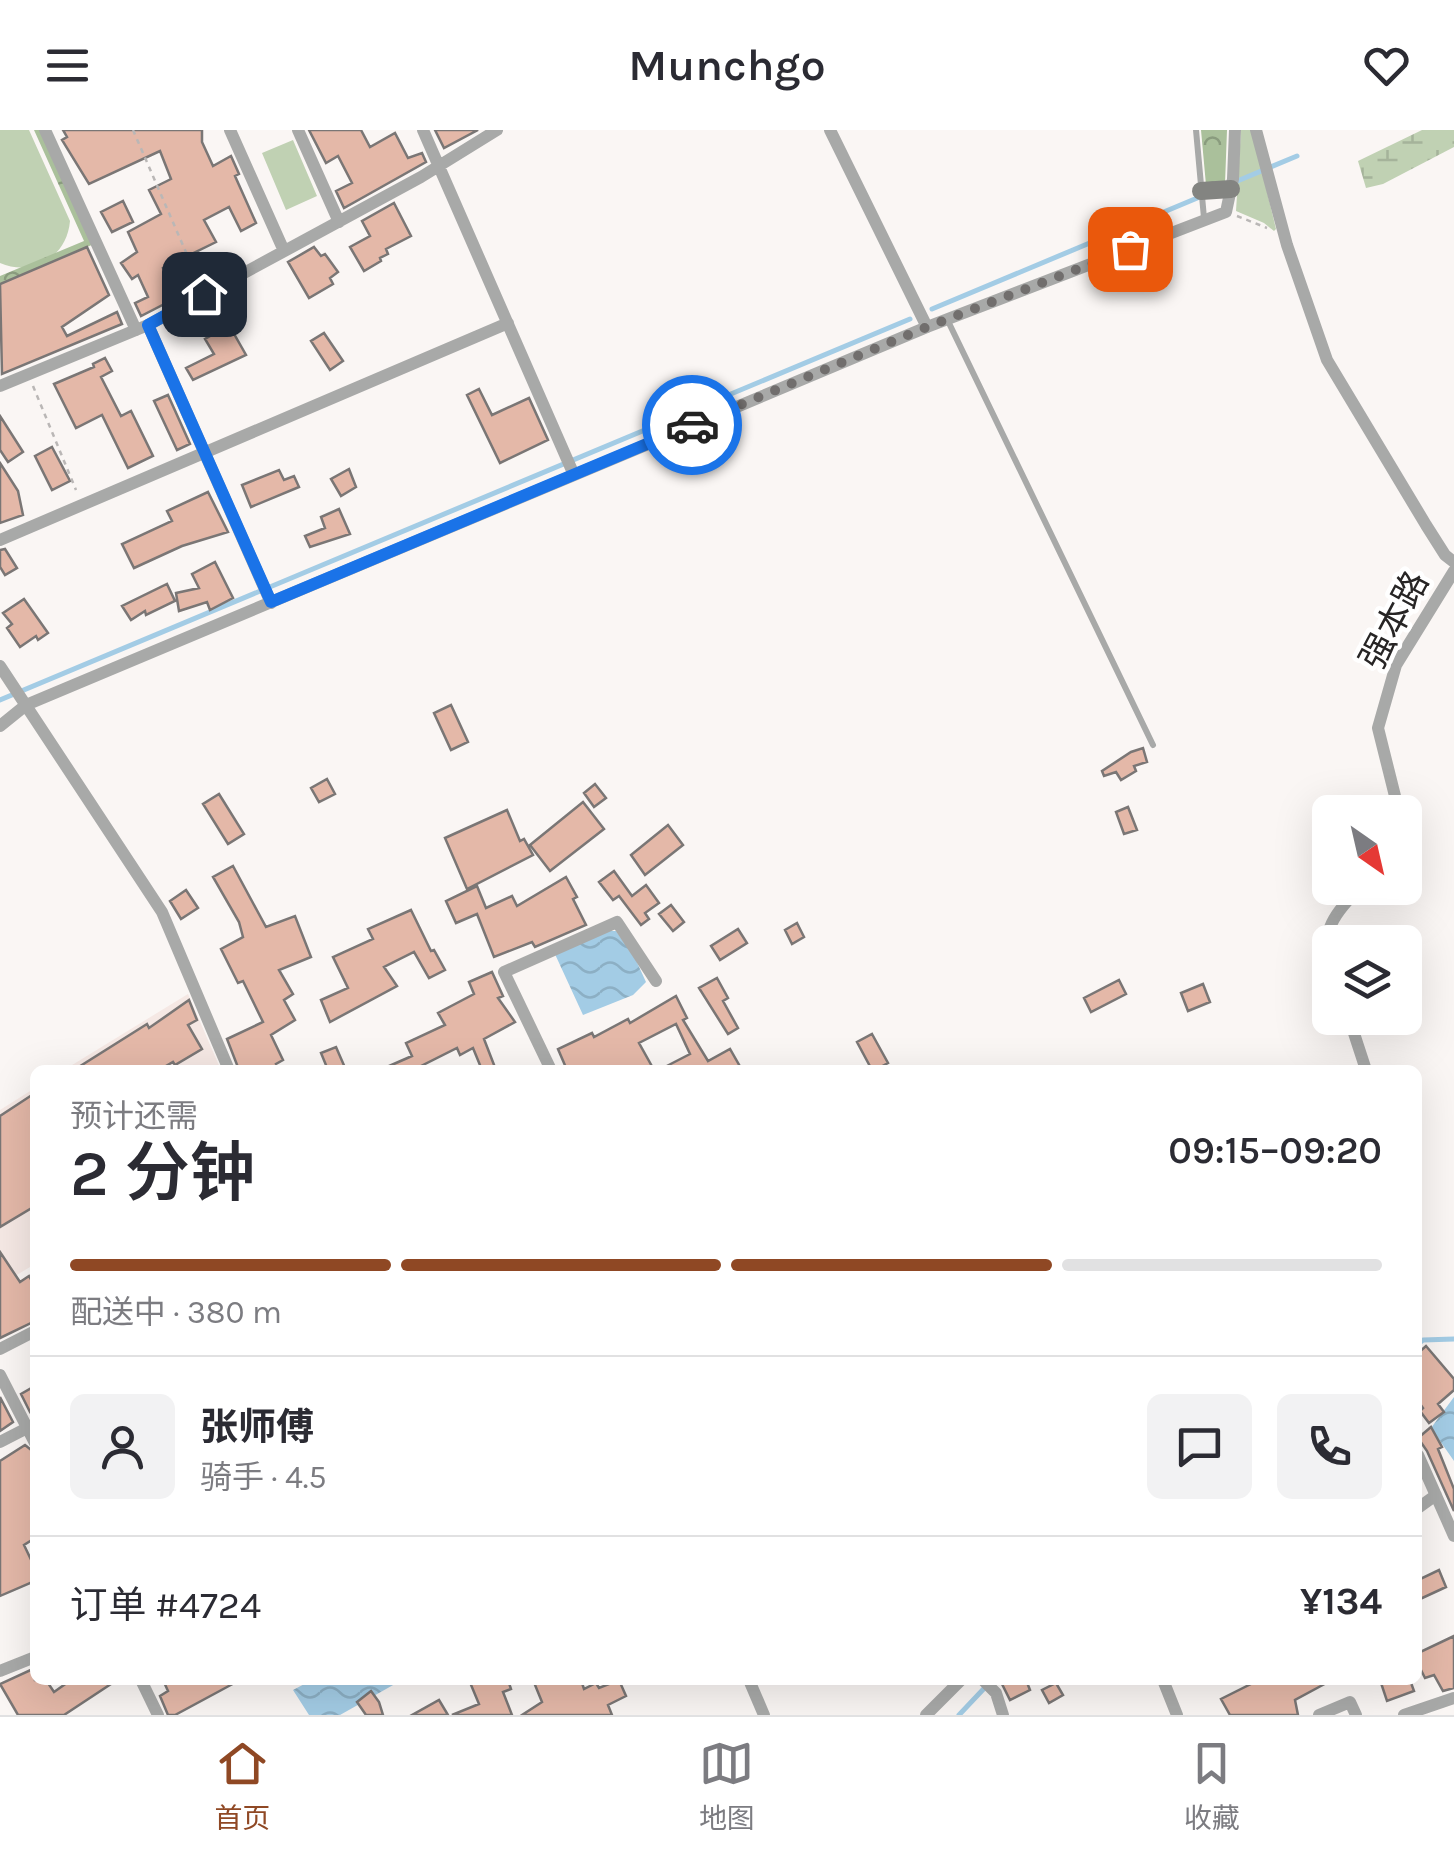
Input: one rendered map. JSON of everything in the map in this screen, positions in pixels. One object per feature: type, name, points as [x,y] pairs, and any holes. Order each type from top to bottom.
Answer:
[{"type":"main road","points":[[1201,191],[1230,195]]},
{"type":"street","points":[[45,130],[204,453],[267,593]]},
{"type":"street","points":[[230,130],[284,251]]},
{"type":"street","points":[[298,130],[338,222]]},
{"type":"street","points":[[422,130],[570,466]]},
{"type":"street","points":[[0,386],[142,327],[439,166],[496,130]]},
{"type":"street","points":[[830,130],[927,327]]},
{"type":"street","points":[[0,726],[21,697],[267,593],[570,466],[1204,221],[1230,195],[1235,130]]},
{"type":"street","points":[[1256,130],[1287,245],[1328,360],[1426,526],[1445,556],[1454,562]]},
{"type":"street","points":[[0,540],[508,322]]},
{"type":"street","name":"强本路","points":[[1395,795],[1378,728],[1396,665],[1454,571]]},
{"type":"street","points":[[0,666],[162,912],[227,1065]]},
{"type":"street","points":[[545,1065],[504,972],[617,922],[656,981]]},
{"type":"street","points":[[1354,1035],[1364,1065]]},
{"type":"street","points":[[0,1349],[30,1333]]},
{"type":"street","points":[[0,1375],[30,1424]]},
{"type":"street","points":[[0,1442],[30,1427]]},
{"type":"street","points":[[1422,1464],[1454,1536]]},
{"type":"street","points":[[1422,1505],[1436,1496]]},
{"type":"street","points":[[0,1672],[30,1659]]},
{"type":"street","points":[[143,1685],[158,1715]]},
{"type":"street","points":[[751,1685],[764,1715]]},
{"type":"street","points":[[926,1715],[957,1685]]},
{"type":"street","points":[[987,1685],[1003,1715]]},
{"type":"street","points":[[1165,1685],[1177,1715]]},
{"type":"street","points":[[1404,1715],[1454,1698]]},
{"type":"street","points":[[1319,1715],[1350,1702],[1356,1715]]},
{"type":"lane","points":[[1196,130],[1204,221]]},
{"type":"lane","points":[[947,319],[1153,745]]},
{"type":"path","points":[[133,130],[204,294]]},
{"type":"path","points":[[1230,195],[1287,245]]},
{"type":"path","points":[[28,374],[82,505]]},
{"type":"shaded area","points":[[188,994],[219,1065],[72,1065]]},
{"type":"shaded area","points":[[30,1091],[30,1267],[0,1285],[0,1110]]},
{"type":"green space","points":[[0,130],[29,130],[70,221],[62,245],[36,265],[12,267],[0,263]]},
{"type":"green space","points":[[34,130],[43,130],[94,244],[0,284],[0,276],[84,241]]},
{"type":"green space","points":[[1201,130],[1227,130],[1225,184],[1206,185]]},
{"type":"green space","points":[[1241,130],[1252,130],[1274,231],[1236,211]]},
{"type":"green space","points":[[1422,130],[1454,130],[1454,147],[1383,184],[1366,188],[1358,161]]},
{"type":"green space","points":[[293,140],[317,196],[286,210],[262,153]]},
{"type":"water","points":[[616,931],[646,982],[633,995],[583,1015],[554,952]]},
{"type":"water","points":[[1454,1397],[1454,1461],[1431,1428]]},
{"type":"water","points":[[302,1685],[393,1685],[340,1715],[309,1715],[293,1690]]},
{"type":"building","points":[[63,130],[202,130],[202,142],[213,166],[231,156],[239,174],[235,176],[256,223],[241,231],[229,207],[204,220],[216,242],[163,268],[176,298],[141,316],[135,303],[148,297],[138,275],[132,279],[121,263],[137,252],[128,232],[161,214],[149,190],[171,179],[160,151],[89,184],[62,140],[67,137]]},
{"type":"building","points":[[309,130],[361,130],[370,147],[395,133],[408,158],[422,153],[426,162],[344,208],[336,191],[352,183],[338,156],[326,163]]},
{"type":"building","points":[[435,130],[478,130],[444,148]]},
{"type":"building","points":[[123,201],[133,222],[112,232],[101,212]]},
{"type":"building","points":[[394,203],[411,236],[386,249],[388,254],[381,261],[364,271],[350,247],[370,236],[362,221]]},
{"type":"building","points":[[87,247],[109,295],[62,327],[67,336],[117,312],[122,324],[2,374],[0,284]]},
{"type":"building","points":[[314,247],[321,256],[325,254],[338,272],[330,278],[333,284],[309,298],[288,262]]},
{"type":"building","points":[[229,325],[246,355],[193,380],[186,368],[214,354],[205,339]]},
{"type":"building","points":[[324,333],[343,361],[330,370],[311,341]]},
{"type":"building","points":[[105,358],[112,371],[101,377],[121,416],[131,411],[153,456],[128,468],[102,415],[76,428],[54,384],[94,367]]},
{"type":"building","points":[[479,389],[492,415],[529,398],[548,440],[500,463],[467,395]]},
{"type":"building","points":[[168,395],[190,444],[177,450],[154,401]]},
{"type":"building","points":[[0,416],[23,452],[8,462],[0,450]]},
{"type":"building","points":[[52,447],[70,481],[52,490],[35,456]]},
{"type":"building","points":[[0,463],[18,491],[23,515],[0,523]]},
{"type":"building","points":[[349,469],[356,487],[341,496],[331,479]]},
{"type":"building","points":[[279,470],[284,480],[294,476],[299,487],[251,507],[242,485]]},
{"type":"building","points":[[208,492],[228,532],[182,546],[134,568],[122,544],[172,521],[167,511]]},
{"type":"building","points":[[339,509],[350,534],[310,547],[305,536],[325,528],[321,517]]},
{"type":"building","points":[[5,549],[17,568],[5,575],[0,567],[0,550]]},
{"type":"building","points":[[215,562],[233,598],[210,610],[207,602],[179,611],[176,593],[199,588],[192,574]]},
{"type":"building","points":[[167,584],[175,601],[131,620],[122,606]]},
{"type":"building","points":[[24,599],[48,633],[20,647],[7,628],[12,624],[3,613]]},
{"type":"building","points":[[451,705],[468,742],[451,750],[434,713]]},
{"type":"building","points":[[1143,748],[1147,762],[1134,766],[1136,771],[1121,780],[1116,772],[1104,776],[1102,771]]},
{"type":"building","points":[[327,779],[335,794],[319,802],[311,788]]},
{"type":"building","points":[[595,784],[606,798],[594,807],[584,793]]},
{"type":"building","points":[[219,794],[244,834],[228,844],[203,804]]},
{"type":"building","points":[[583,802],[604,829],[550,871],[530,845]]},
{"type":"building","points":[[1128,807],[1137,830],[1124,834],[1116,812]]},
{"type":"building","points":[[507,810],[520,841],[524,839],[533,855],[467,889],[445,838]]},
{"type":"building","points":[[668,825],[683,845],[645,875],[631,855]]},
{"type":"building","points":[[233,866],[266,927],[295,916],[311,957],[279,970],[293,994],[284,1000],[295,1020],[271,1035],[283,1060],[276,1065],[237,1065],[227,1039],[263,1022],[243,981],[238,983],[221,949],[243,937],[239,922],[213,877]]},
{"type":"building","points":[[614,871],[632,896],[646,885],[659,903],[645,913],[649,919],[641,925],[619,896],[613,900],[599,882]]},
{"type":"building","points":[[566,877],[586,925],[535,947],[532,942],[494,957],[477,914],[456,923],[446,901],[477,886],[486,908],[512,896],[517,906]]},
{"type":"building","points":[[186,890],[198,908],[181,919],[170,901]]},
{"type":"building","points":[[671,905],[684,922],[673,931],[659,914]]},
{"type":"building","points":[[411,910],[445,970],[429,978],[414,952],[384,967],[397,986],[330,1022],[321,1000],[348,988],[333,957],[373,939],[368,929]]},
{"type":"building","points":[[797,923],[804,937],[792,944],[785,930]]},
{"type":"building","points":[[738,929],[747,943],[720,960],[711,946]]},
{"type":"building","points":[[492,972],[503,996],[498,998],[515,1022],[484,1039],[494,1065],[480,1065],[473,1048],[460,1055],[457,1048],[423,1065],[391,1065],[412,1056],[406,1043],[445,1025],[438,1013],[474,994],[469,982]]},
{"type":"building","points":[[717,978],[728,998],[723,1001],[738,1028],[728,1034],[699,988]]},
{"type":"building","points":[[1119,980],[1126,994],[1091,1012],[1084,998]]},
{"type":"building","points":[[1203,984],[1210,1002],[1188,1011],[1181,993]]},
{"type":"building","points":[[676,996],[687,1018],[683,1020],[708,1061],[730,1049],[739,1065],[669,1065],[690,1054],[676,1024],[639,1043],[651,1065],[565,1065],[558,1049],[592,1033],[594,1037],[628,1019],[630,1023]]},
{"type":"building","points":[[189,1000],[197,1020],[188,1025],[202,1049],[175,1065],[82,1065],[147,1024],[149,1028]]},
{"type":"building","points":[[872,1034],[888,1063],[869,1065],[857,1042]]},
{"type":"building","points":[[336,1047],[344,1065],[326,1065],[321,1053]]},
{"type":"building","points":[[30,1096],[30,1209],[0,1227],[0,1116]]},
{"type":"building","points":[[0,1252],[20,1282],[30,1278],[30,1323],[0,1338]]},
{"type":"building","points":[[1426,1346],[1454,1379],[1454,1390],[1438,1404],[1444,1412],[1429,1423],[1422,1414],[1422,1350]]},
{"type":"building","points":[[30,1389],[30,1412],[21,1394]]},
{"type":"building","points":[[0,1397],[13,1422],[0,1431]]},
{"type":"building","points":[[1431,1427],[1442,1447],[1438,1449],[1454,1489],[1454,1511],[1422,1444],[1422,1435]]},
{"type":"building","points":[[25,1445],[30,1449],[30,1541],[24,1545],[30,1558],[30,1583],[0,1596],[0,1461]]},
{"type":"building","points":[[1439,1570],[1446,1587],[1422,1598],[1422,1578]]},
{"type":"building","points":[[1454,1636],[1454,1688],[1443,1691],[1434,1675],[1425,1678],[1422,1651]]},
{"type":"building","points":[[30,1670],[30,1685],[49,1685],[54,1692],[64,1685],[109,1685],[64,1715],[18,1715],[0,1684]]},
{"type":"building","points":[[165,1685],[231,1685],[175,1715],[168,1715],[160,1696],[168,1691]]},
{"type":"building","points":[[471,1685],[510,1685],[511,1689],[503,1692],[512,1715],[452,1715],[479,1704]]},
{"type":"building","points":[[535,1685],[583,1685],[584,1689],[592,1685],[621,1685],[626,1696],[608,1705],[612,1715],[522,1715],[542,1702]]},
{"type":"building","points":[[1002,1685],[1028,1685],[1030,1690],[1010,1700]]},
{"type":"building","points":[[1057,1685],[1063,1695],[1049,1703],[1042,1690]]},
{"type":"building","points":[[1249,1685],[1323,1685],[1295,1700],[1298,1715],[1230,1715],[1221,1699]]},
{"type":"building","points":[[1382,1685],[1412,1685],[1414,1691],[1387,1701]]},
{"type":"building","points":[[371,1691],[383,1715],[366,1715],[357,1702]]},
{"type":"building","points":[[439,1700],[448,1715],[412,1715]]},
{"type":"waterway","points":[[1235,182],[1297,156]]},
{"type":"waterway","points":[[932,309],[1202,196]]},
{"type":"waterway","points":[[0,700],[910,319]]},
{"type":"waterway","points":[[1422,1341],[1454,1339]]},
{"type":"waterway","points":[[959,1715],[987,1685]]},
{"type":"way so far","points":[[692,425],[927,327],[1130,249]]},
{"type":"route","points":[[204,294],[148,325],[271,602],[692,425]]}]
